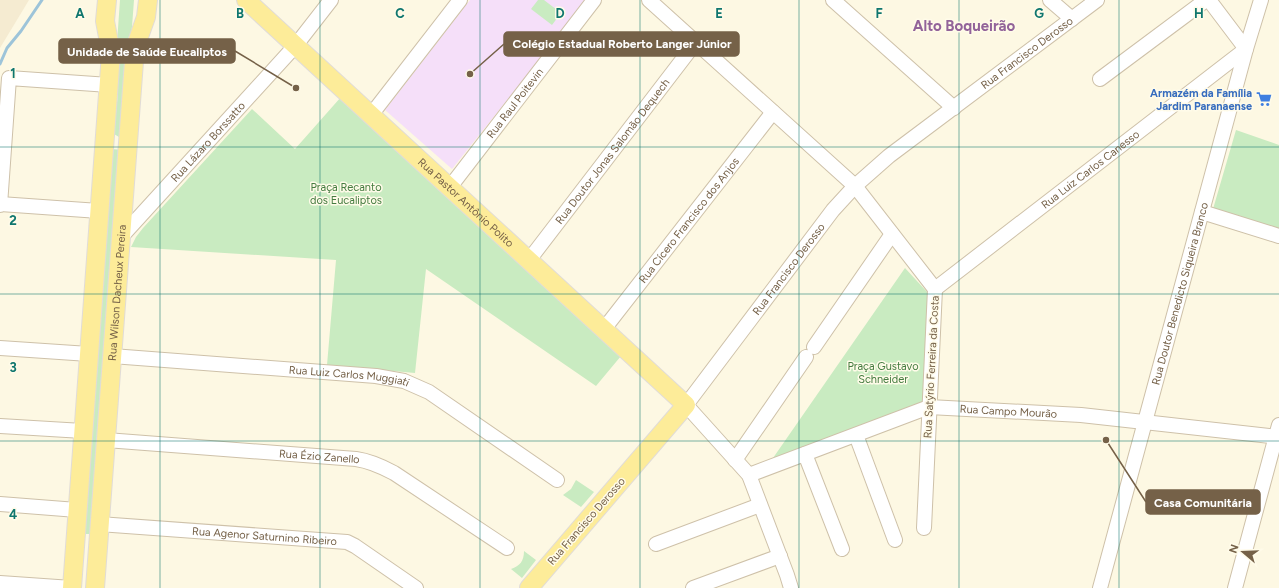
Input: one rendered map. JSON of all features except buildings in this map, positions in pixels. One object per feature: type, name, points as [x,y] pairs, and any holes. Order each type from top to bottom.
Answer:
[{"type":"main road","points":[[72,588],[111,53],[105,21],[107,0]]},
{"type":"main road","name":"Rua Wilson Dacheux Pereira","points":[[95,588],[135,48],[146,17],[148,0]]},
{"type":"main road","name":"Rua Pastor Antônio Polito","points":[[246,0],[686,405]]},
{"type":"main road","points":[[105,134],[111,140],[118,142],[124,142],[128,136]]},
{"type":"main road","name":"Rua Francisco Derosso","points":[[529,588],[686,405]]},
{"type":"main road","points":[[76,531],[79,536],[92,541],[95,539],[99,529]]},
{"type":"main road","points":[[73,565],[86,558],[93,561],[96,567]]},
{"type":"street","name":"Rua Lázaro Borssatto","points":[[121,237],[296,45],[331,0]]},
{"type":"street","points":[[371,115],[460,0]]},
{"type":"street","name":"Rua Raul Poitevin","points":[[450,187],[594,0]]},
{"type":"street","name":"Rua Satýrio Ferreira da Costa","points":[[649,0],[854,186],[935,289],[924,528]]},
{"type":"street","points":[[833,0],[954,108]]},
{"type":"street","points":[[1050,0],[1072,19]]},
{"type":"street","name":"Rua Francisco Derosso","points":[[686,405],[833,210],[854,186],[890,156],[1097,0]]},
{"type":"street","points":[[1100,79],[1207,0],[1246,49]]},
{"type":"street","name":"Rua Doutor Benedicto Siqueira Branco","points":[[1100,588],[1246,49],[1261,0]]},
{"type":"street","name":"Rua Doutor Jonas Salomão Dequech","points":[[529,260],[696,42]]},
{"type":"street","name":"Rua Luiz Carlos Canesso","points":[[935,289],[1246,49]]},
{"type":"street","points":[[99,211],[0,204],[9,78],[109,85]]},
{"type":"street","name":"Rua Cícero Francisco dos Anjos","points":[[604,329],[773,112]]},
{"type":"street","points":[[1202,212],[1279,236]]},
{"type":"street","points":[[735,460],[892,234]]},
{"type":"street","points":[[0,348],[89,354]]},
{"type":"street","name":"Rua Luiz Carlos Muggiati","points":[[112,356],[376,376],[404,381],[429,392],[556,480]]},
{"type":"street","points":[[686,405],[749,475],[791,588]]},
{"type":"street","name":"Rua Campo Mourão","points":[[749,475],[929,407],[1080,415],[1278,433]]},
{"type":"street","points":[[0,426],[83,432]]},
{"type":"street","points":[[1235,588],[1278,433]]},
{"type":"street","points":[[856,435],[895,540]]},
{"type":"street","name":"Rua Ézio Zanello","points":[[106,440],[369,461],[394,472],[507,548]]},
{"type":"street","points":[[805,454],[842,549]]},
{"type":"street","points":[[0,504],[77,510]]},
{"type":"street","points":[[656,544],[760,505]]},
{"type":"street","name":"Rua Agenor Saturnino Ribeiro","points":[[99,529],[347,542],[416,588]]},
{"type":"street","points":[[693,588],[780,556]]},
{"type":"street","points":[[0,583],[72,588]]},
{"type":"shaded area","points":[[0,0],[29,0],[0,48]]},
{"type":"shaded area","points":[[470,0],[587,0],[452,169],[385,110]]},
{"type":"green space","points":[[120,0],[134,0],[124,134],[119,137],[114,134],[118,92],[115,71]]},
{"type":"green space","points":[[538,0],[544,0],[561,13],[552,25],[531,9]]},
{"type":"green space","name":"Praça Recanto dos Eucaliptos","points":[[341,97],[621,356],[596,386],[426,269],[415,373],[327,365],[336,260],[131,247],[143,228],[252,109],[295,149]]},
{"type":"green space","points":[[1236,130],[1279,145],[1279,229],[1213,209]]},
{"type":"green space","points":[[112,149],[123,150],[92,534],[86,534],[85,529],[88,496],[85,461]]},
{"type":"green space","name":"Praça Gustavo Schneider","points":[[905,268],[928,293],[923,403],[773,458]]},
{"type":"green space","points":[[576,480],[594,492],[581,507],[563,495],[571,489]]},
{"type":"green space","points":[[524,551],[536,560],[522,578],[511,569],[521,563]]},
{"type":"waterway","points":[[0,64],[7,48],[21,31],[42,0]]},
{"type":"place","name":"Colégio Estadual Roberto Langer Júnior","points":[[470,74]]},
{"type":"place","name":"Unidade de Saúde Eucaliptos","points":[[296,88]]},
{"type":"place","name":"Armazém da Família Jardim Paranaense","points":[[1264,99]]},
{"type":"place","name":"Casa Comunitária","points":[[1106,440]]},
{"type":"district","name":"Alto Boqueirão","points":[[964,26]]}]
